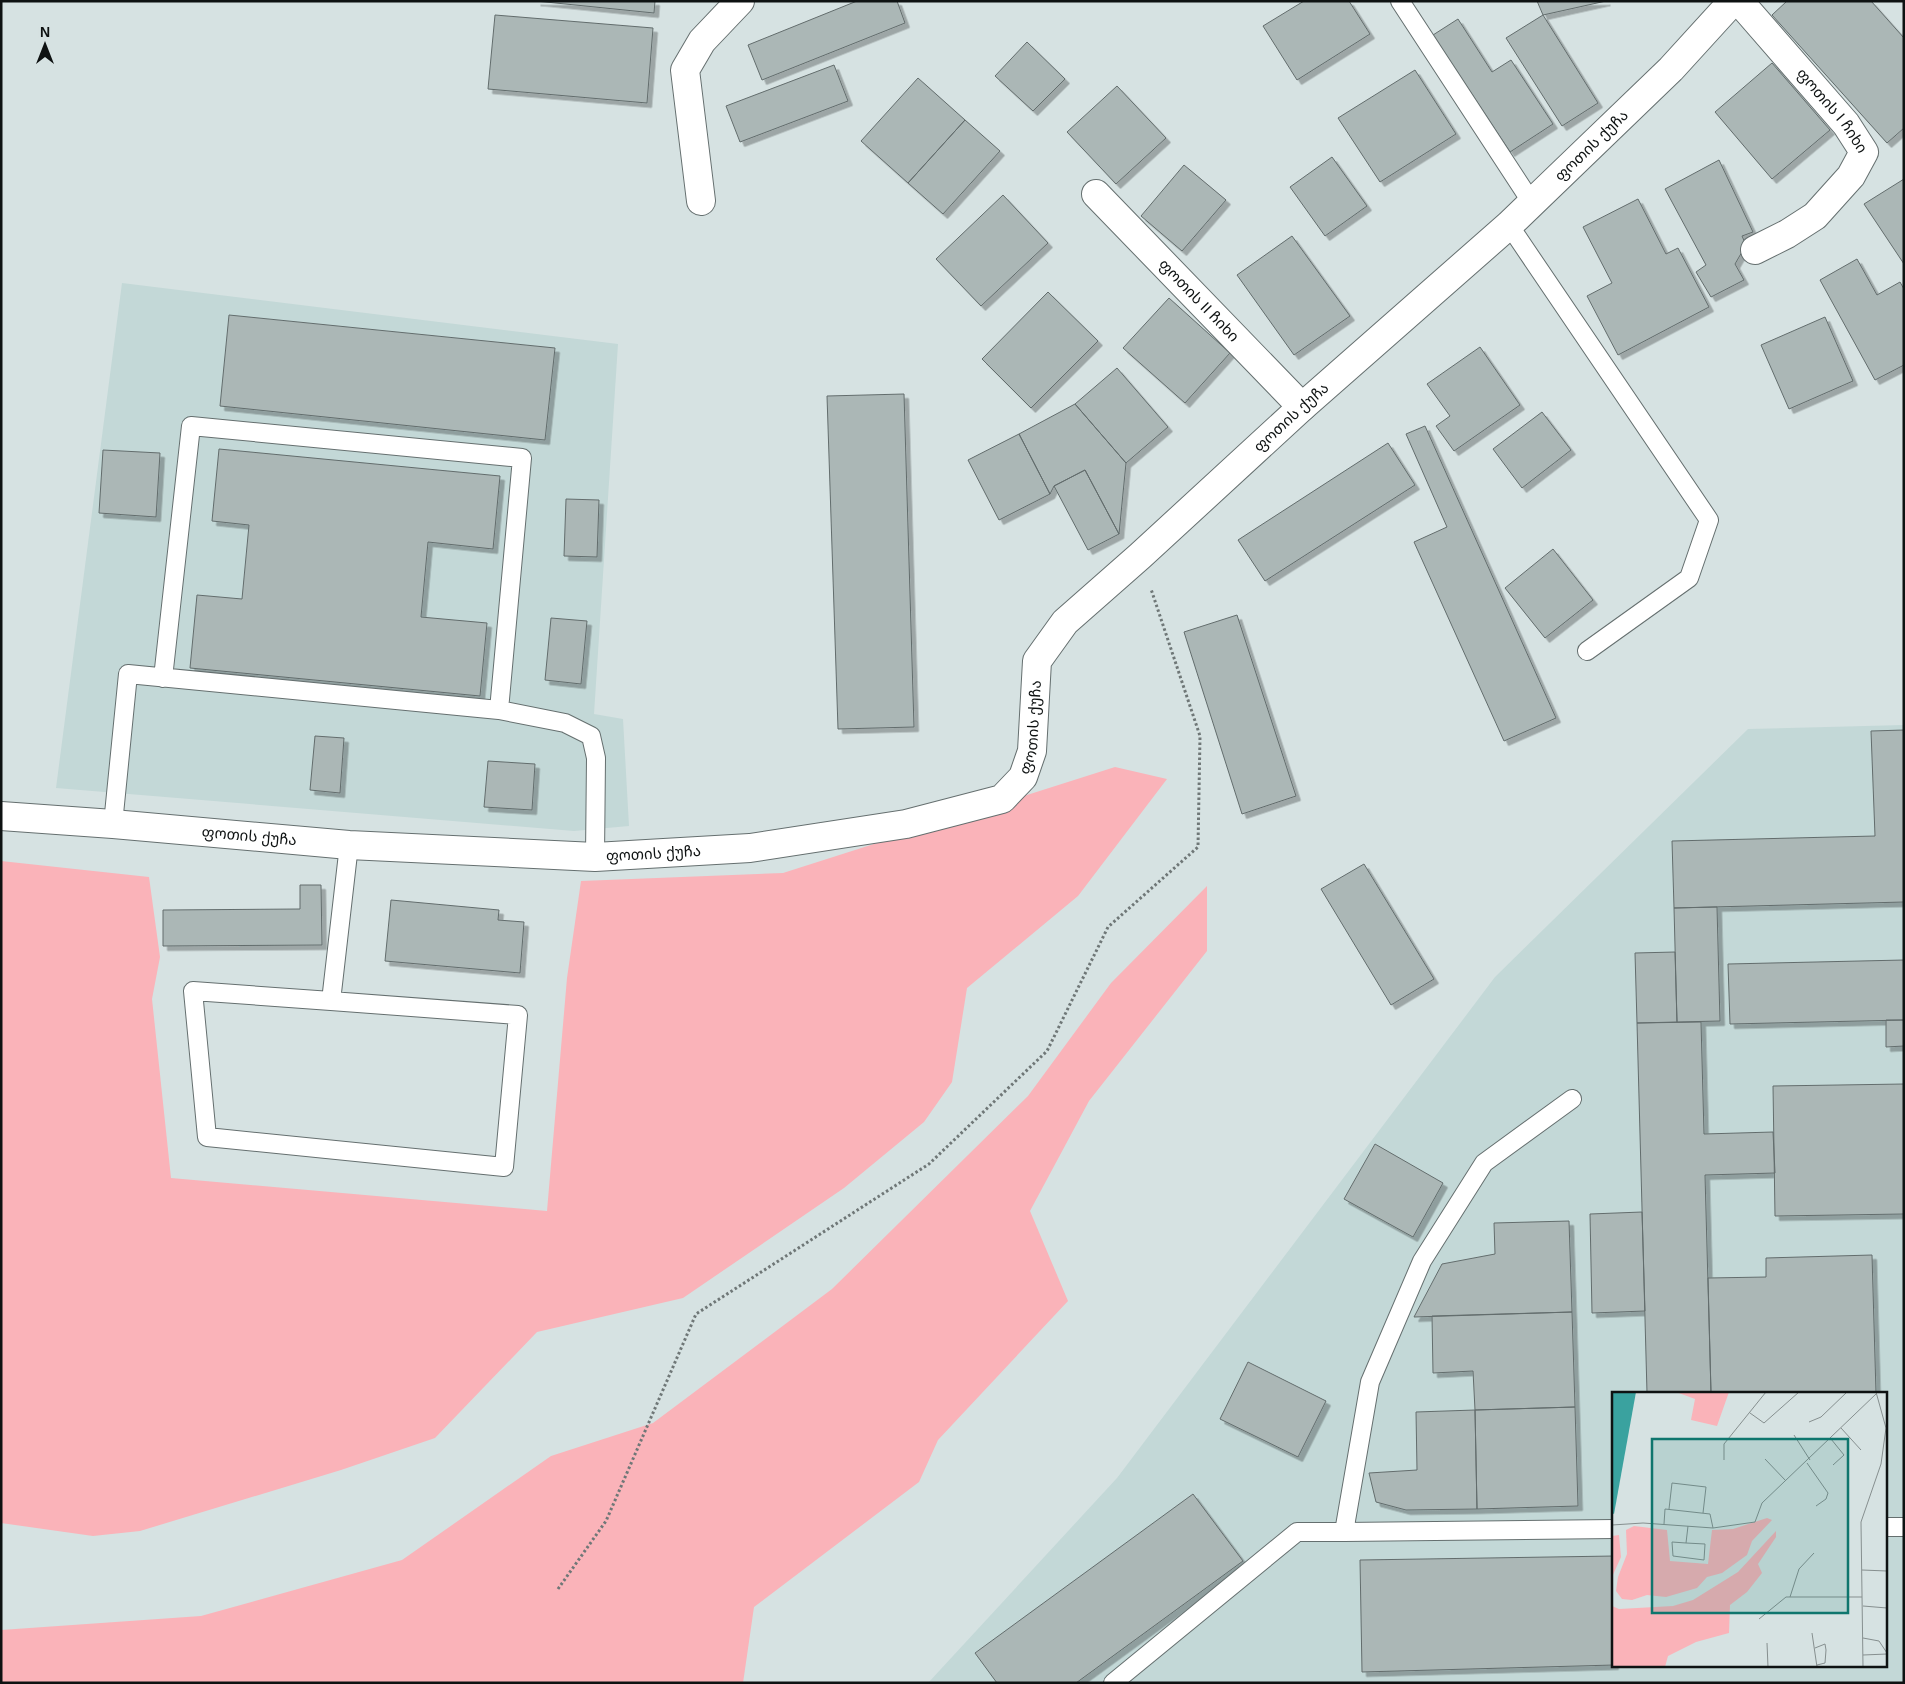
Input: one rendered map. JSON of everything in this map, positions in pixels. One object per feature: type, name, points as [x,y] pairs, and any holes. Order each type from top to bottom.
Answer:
[{"type":"street","points":[[701,201],[685,70],[702,41],[740,1]]},
{"type":"street","name":"ფოთის ქუჩა","points":[[1,816],[349,845],[594,857],[750,848],[906,824],[1002,799],[1022,777],[1032,751],[1037,661],[1065,622],[1140,556],[1302,407],[1509,225],[1671,68],[1733,1]]},
{"type":"street","name":"ფოთის I ჩიხი","points":[[1739,1],[1846,124],[1864,152],[1851,176],[1815,216],[1787,234],[1755,250]]},
{"type":"street","name":"ფოთის II ჩიხი","points":[[1096,194],[1302,407]]},
{"type":"lane","points":[[1400,1],[1532,203]]},
{"type":"lane","points":[[1509,225],[1708,520],[1689,578],[1587,651]]},
{"type":"lane","points":[[163,678],[191,426],[522,458],[499,710]]},
{"type":"lane","points":[[113,824],[128,674],[499,710],[565,723],[590,736],[596,758],[594,857]]},
{"type":"lane","points":[[331,1001],[349,845]]},
{"type":"lane","points":[[193,991],[331,1001],[518,1015],[504,1167],[207,1137],[193,991]]},
{"type":"lane","points":[[1344,1532],[1370,1382],[1422,1261],[1484,1163],[1572,1099]]},
{"type":"lane","points":[[1888,1527],[1904,1527]]},
{"type":"lane","points":[[1113,1683],[1297,1532],[1612,1530]]},
{"type":"path","points":[[558,1590],[606,1521],[696,1314],[929,1164],[1047,1051],[1108,927],[1198,847],[1200,736],[1140,556]]},
{"type":"shaded area","points":[[122,283],[618,344],[594,714],[623,719],[629,826],[574,831],[56,788]]},
{"type":"shaded area","points":[[1904,725],[1904,1683],[928,1683],[1117,1478],[1495,977],[1748,729]]},
{"type":"shaded area","points":[[1115,767],[1167,779],[1078,896],[967,988],[952,1082],[924,1122],[844,1188],[683,1298],[537,1332],[435,1438],[341,1470],[140,1531],[93,1536],[1,1523],[1,861],[149,877],[160,957],[152,999],[171,1178],[547,1211],[567,978],[581,881],[783,873]]},
{"type":"shaded area","points":[[1207,886],[1207,951],[1089,1101],[1030,1211],[1068,1301],[938,1440],[919,1482],[754,1607],[743,1683],[1,1683],[1,1630],[201,1616],[402,1560],[551,1456],[653,1423],[832,1289],[1028,1096],[1111,983]]},
{"type":"building","points":[[536,1],[655,1],[654,13]]},
{"type":"building","points":[[857,1],[897,1],[905,23],[762,80],[748,45]]},
{"type":"building","points":[[1304,1],[1349,1],[1370,34],[1297,80],[1263,26]]},
{"type":"building","points":[[1537,1],[1606,1],[1543,15]]},
{"type":"building","points":[[1787,1],[1871,1],[1904,38],[1904,128],[1887,143],[1772,15]]},
{"type":"building","points":[[495,15],[653,28],[647,103],[488,89]]},
{"type":"building","points":[[1543,15],[1598,103],[1562,126],[1506,38]]},
{"type":"building","points":[[1458,19],[1492,72],[1511,60],[1553,124],[1510,152],[1433,35]]},
{"type":"building","points":[[1027,42],[1065,79],[1033,111],[995,76]]},
{"type":"building","points":[[1772,63],[1830,130],[1772,179],[1715,112]]},
{"type":"building","points":[[834,65],[848,101],[740,142],[726,106]]},
{"type":"building","points":[[1415,70],[1456,134],[1380,182],[1338,118]]},
{"type":"building","points":[[918,78],[965,120],[908,183],[861,141]]},
{"type":"building","points":[[1117,86],[1166,138],[1116,184],[1067,132]]},
{"type":"building","points":[[965,120],[1000,151],[943,214],[908,183]]},
{"type":"building","points":[[1332,157],[1367,206],[1325,236],[1290,187]]},
{"type":"building","points":[[1719,160],[1753,232],[1742,236],[1746,245],[1735,264],[1744,280],[1711,297],[1696,272],[1706,265],[1665,189]]},
{"type":"building","points":[[1184,165],[1226,200],[1182,251],[1141,216]]},
{"type":"building","points":[[1904,179],[1904,264],[1864,204]]},
{"type":"building","points":[[1003,195],[1048,243],[981,306],[936,259]]},
{"type":"building","points":[[1638,199],[1666,254],[1678,248],[1709,307],[1618,355],[1587,296],[1612,283],[1583,227]]},
{"type":"building","points":[[1292,236],[1350,316],[1294,355],[1237,275]]},
{"type":"building","points":[[1857,259],[1877,295],[1900,282],[1904,289],[1904,365],[1875,380],[1820,280]]},
{"type":"building","points":[[1048,292],[1098,341],[1031,408],[982,359]]},
{"type":"building","points":[[1169,298],[1230,353],[1185,403],[1123,348]]},
{"type":"building","points":[[229,315],[555,348],[545,440],[220,406]]},
{"type":"building","points":[[1825,317],[1853,381],[1789,409],[1761,345]]},
{"type":"building","points":[[1480,347],[1520,405],[1454,451],[1436,426],[1450,416],[1427,384]]},
{"type":"building","points":[[1117,368],[1168,427],[1126,463],[1075,404]]},
{"type":"building","points":[[904,394],[914,727],[838,729],[827,396]]},
{"type":"building","points":[[1075,404],[1126,463],[1119,534],[1085,470],[1054,486],[1050,494],[1019,434]]},
{"type":"building","points":[[1542,412],[1571,450],[1522,488],[1493,449]]},
{"type":"building","points":[[1425,426],[1556,718],[1504,741],[1414,542],[1447,527],[1406,434]]},
{"type":"building","points":[[1019,434],[1050,494],[999,520],[968,460]]},
{"type":"building","points":[[1388,443],[1415,485],[1265,581],[1238,540]]},
{"type":"building","points":[[219,449],[500,476],[493,549],[428,542],[421,617],[487,623],[480,696],[190,668],[197,595],[242,599],[249,525],[212,521]]},
{"type":"building","points":[[103,450],[160,453],[156,517],[99,513]]},
{"type":"building","points":[[1085,470],[1119,534],[1088,550],[1054,486]]},
{"type":"building","points":[[566,499],[599,500],[597,557],[564,556]]},
{"type":"building","points":[[1553,549],[1593,600],[1545,638],[1505,588]]},
{"type":"building","points":[[1237,615],[1296,796],[1242,814],[1184,632]]},
{"type":"building","points":[[551,618],[587,621],[581,684],[545,680]]},
{"type":"building","points":[[1904,730],[1904,902],[1674,908],[1672,841],[1875,836],[1871,731]]},
{"type":"building","points":[[315,736],[344,738],[340,793],[310,790]]},
{"type":"building","points":[[488,761],[535,764],[532,810],[484,807]]},
{"type":"building","points":[[1364,864],[1434,979],[1391,1005],[1321,889]]},
{"type":"building","points":[[300,885],[321,885],[322,945],[163,946],[163,910],[300,909]]},
{"type":"building","points":[[391,900],[499,910],[498,920],[524,922],[520,973],[385,961]]},
{"type":"building","points":[[1717,907],[1720,1021],[1677,1022],[1674,908]]},
{"type":"building","points":[[1675,952],[1677,1022],[1637,1023],[1635,953]]},
{"type":"building","points":[[1904,960],[1904,1020],[1730,1024],[1728,964]]},
{"type":"building","points":[[1886,1020],[1904,1020],[1904,1046],[1886,1047]]},
{"type":"building","points":[[1701,1022],[1704,1134],[1773,1132],[1775,1173],[1705,1175],[1711,1392],[1647,1392],[1637,1023]]},
{"type":"building","points":[[1904,1084],[1904,1214],[1775,1216],[1773,1086]]},
{"type":"building","points":[[1375,1144],[1443,1183],[1413,1237],[1344,1199]]},
{"type":"building","points":[[1642,1212],[1645,1311],[1592,1313],[1590,1214]]},
{"type":"building","points":[[1569,1221],[1572,1312],[1414,1317],[1442,1264],[1495,1254],[1494,1223]]},
{"type":"building","points":[[1872,1255],[1876,1392],[1711,1392],[1708,1278],[1766,1277],[1766,1258]]},
{"type":"building","points":[[1572,1312],[1575,1407],[1475,1410],[1473,1371],[1433,1373],[1432,1316]]},
{"type":"building","points":[[1248,1362],[1326,1401],[1298,1457],[1220,1419]]},
{"type":"building","points":[[1575,1407],[1578,1506],[1477,1509],[1475,1410]]},
{"type":"building","points":[[1475,1410],[1477,1509],[1406,1510],[1376,1502],[1369,1473],[1417,1470],[1416,1412]]},
{"type":"building","points":[[1193,1494],[1243,1561],[1076,1683],[997,1683],[975,1653]]},
{"type":"building","points":[[1612,1556],[1612,1665],[1362,1672],[1360,1560]]}]
